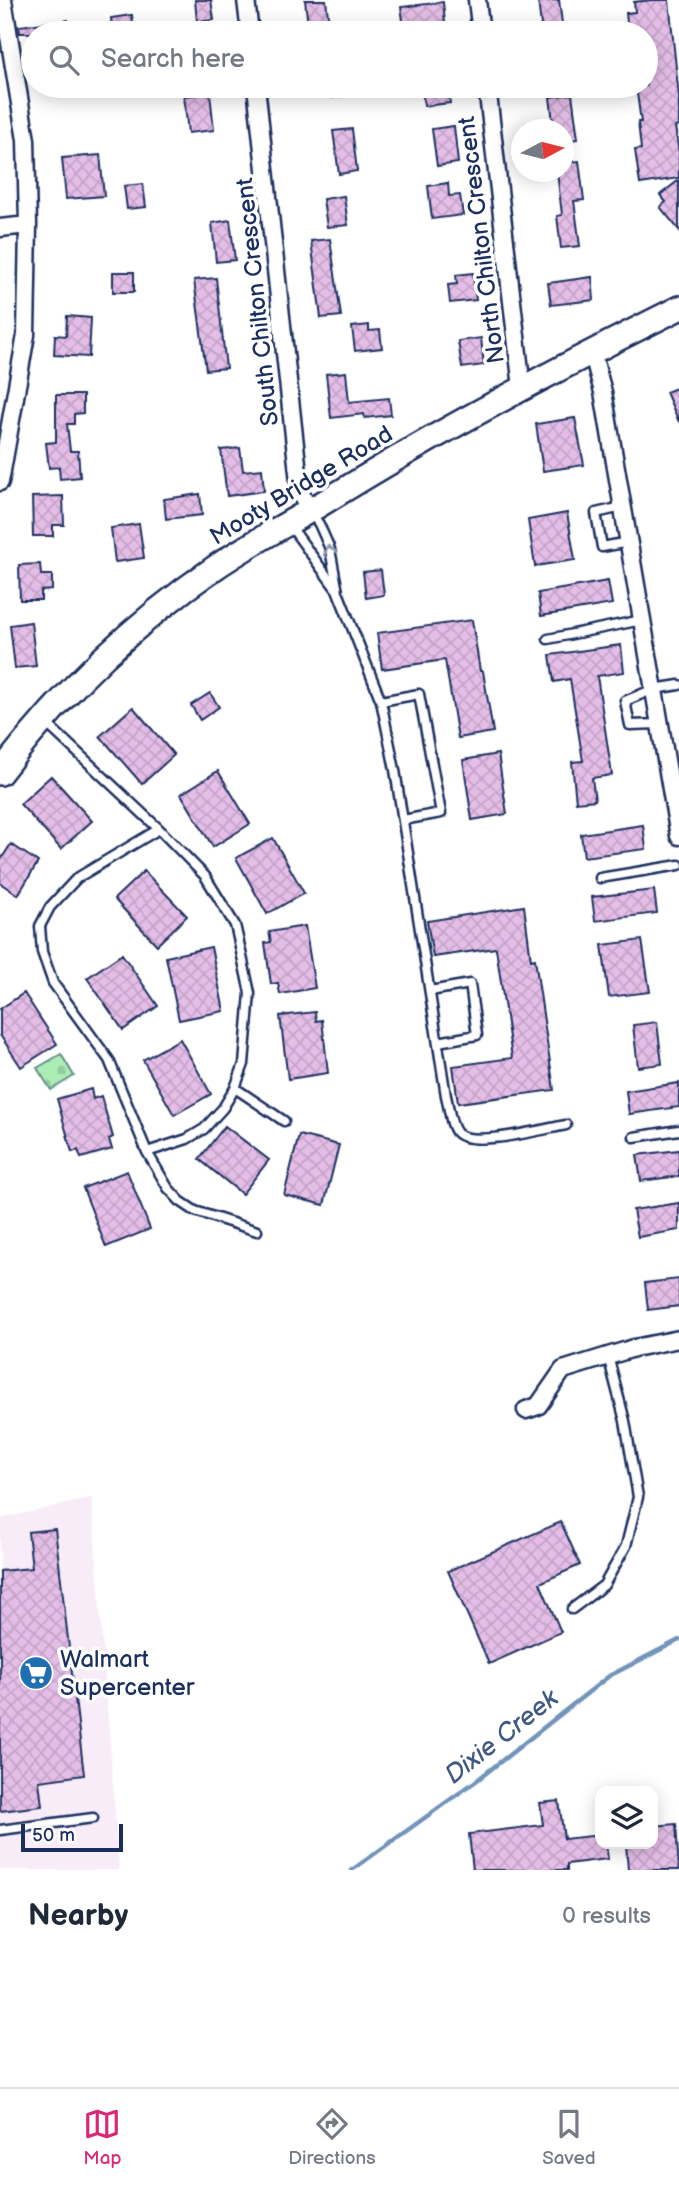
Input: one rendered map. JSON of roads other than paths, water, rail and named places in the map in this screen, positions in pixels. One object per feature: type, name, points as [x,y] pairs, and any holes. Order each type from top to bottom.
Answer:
[{"type":"main road","name":"Mooty Bridge Road","points":[[0,773],[43,720],[95,665],[151,615],[211,570],[372,472],[522,388],[679,308]]},
{"type":"street","points":[[0,482],[26,335],[28,225],[26,140],[3,0]]},
{"type":"street","points":[[246,0],[249,21]]},
{"type":"street","points":[[477,0],[480,21]]},
{"type":"street","name":"South Chilton Crescent","points":[[257,98],[300,491],[309,511]]},
{"type":"street","name":"North Chilton Crescent","points":[[487,98],[522,388]]},
{"type":"street","points":[[0,228],[28,225]]},
{"type":"street","points":[[592,351],[603,392],[679,836]]},
{"type":"street","points":[[526,1410],[538,1406],[563,1370],[634,1348],[679,1339]]},
{"type":"lane","points":[[622,507],[596,513],[603,547],[629,542]]},
{"type":"lane","points":[[309,511],[319,524],[330,549],[338,592],[381,701],[396,769],[446,1096],[454,1130],[461,1136],[481,1140],[566,1125]]},
{"type":"lane","points":[[288,522],[338,592]]},
{"type":"lane","points":[[548,639],[642,620]]},
{"type":"lane","points":[[660,724],[630,725],[625,701],[654,689],[679,685]]},
{"type":"lane","points":[[381,701],[419,694],[441,813],[403,820]]},
{"type":"lane","points":[[43,720],[205,876],[235,925],[250,993],[244,1064],[235,1088],[223,1108],[204,1129],[187,1139],[147,1152]]},
{"type":"lane","points":[[159,829],[77,878],[50,907],[40,926],[42,952],[53,983],[109,1060],[147,1152],[168,1188],[180,1201],[195,1211],[257,1231]]},
{"type":"lane","points":[[600,878],[679,865]]},
{"type":"lane","points":[[430,990],[470,984],[477,1035],[438,1042]]},
{"type":"lane","points":[[235,1088],[284,1121]]},
{"type":"lane","points":[[634,1137],[679,1130]]},
{"type":"lane","points":[[572,1609],[604,1585],[610,1576],[626,1546],[638,1497],[630,1446],[608,1356]]},
{"type":"lane","points":[[0,1830],[93,1818]]},
{"type":"waterway","name":"Dixie Creek","points":[[352,1870],[476,1781],[609,1676],[679,1640]]},
{"type":"place","name":"Walmart Supercenter","points":[[36,1673]]}]
